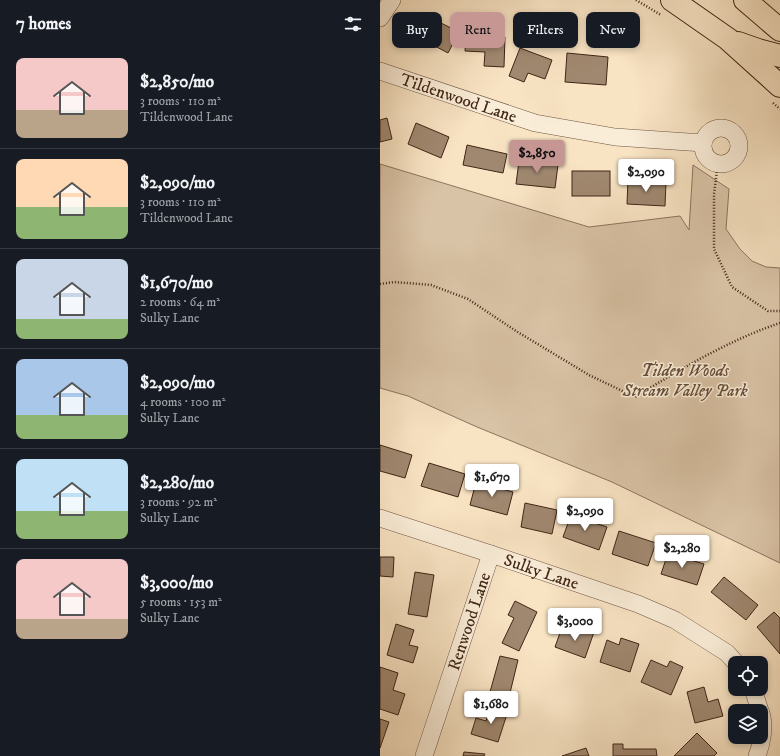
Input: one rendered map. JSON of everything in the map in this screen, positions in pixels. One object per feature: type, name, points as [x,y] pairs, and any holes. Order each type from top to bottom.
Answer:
[{"type":"main road","points":[[667,8],[728,39],[780,56]]},
{"type":"main road","points":[[762,9],[780,30]]},
{"type":"main road","points":[[728,39],[774,93]]},
{"type":"street","points":[[380,18],[392,0]]},
{"type":"street","name":"Tildenwood Lane","points":[[380,71],[534,124],[615,138],[703,144]]},
{"type":"street","points":[[726,128],[732,131],[736,136],[739,142],[739,148],[733,159],[728,162],[718,163],[710,160],[706,155],[703,144],[709,132],[714,129],[726,128]]},
{"type":"street","name":"Sulky Lane","points":[[380,518],[638,604],[675,620],[730,656]]},
{"type":"street","name":"Renwood Lane","points":[[424,756],[491,554]]},
{"type":"street","points":[[757,756],[761,744]]},
{"type":"path","points":[[636,0],[667,8]]},
{"type":"path","points":[[774,93],[780,109]]},
{"type":"path","points":[[718,163],[714,194],[714,249],[732,287],[768,311],[780,311]]},
{"type":"path","points":[[380,284],[394,282],[431,285],[468,299],[516,331],[589,375],[635,397],[691,364],[757,330],[780,323]]},
{"type":"green space","name":"Tilden Woods Stream Valley Park","points":[[380,164],[589,227],[680,216],[689,230],[693,165],[729,189],[726,229],[740,249],[752,261],[766,267],[780,268],[780,563],[612,482],[477,427],[408,396],[380,388]]},
{"type":"building","points":[[442,24],[450,28],[451,48],[448,53],[439,48],[442,48]]},
{"type":"building","points":[[465,48],[505,48],[504,67],[484,66],[485,52],[465,51]]},
{"type":"building","points":[[520,48],[552,60],[545,79],[528,73],[524,82],[509,76]]},
{"type":"building","points":[[567,53],[608,57],[606,85],[565,82]]},
{"type":"building","points":[[387,118],[392,139],[380,142],[380,120]]},
{"type":"building","points":[[416,123],[449,137],[441,158],[408,144]]},
{"type":"building","points":[[467,145],[507,154],[503,173],[463,165]]},
{"type":"building","points":[[519,161],[558,165],[555,188],[516,184]]},
{"type":"building","points":[[572,171],[610,171],[610,196],[572,196]]},
{"type":"building","points":[[628,180],[666,182],[665,206],[627,204]]},
{"type":"building","points":[[380,445],[412,455],[405,478],[380,471]]},
{"type":"building","points":[[429,463],[465,474],[458,497],[421,486]]},
{"type":"building","points":[[476,482],[513,492],[507,515],[470,505]]},
{"type":"building","points":[[525,503],[557,510],[552,534],[521,527]]},
{"type":"building","points":[[571,515],[607,527],[599,550],[563,537]]},
{"type":"building","points":[[619,531],[656,543],[648,566],[612,554]]},
{"type":"building","points":[[668,553],[704,564],[697,585],[661,574]]},
{"type":"building","points":[[380,557],[394,557],[393,577],[380,576]]},
{"type":"building","points":[[415,572],[434,575],[427,617],[408,614]]},
{"type":"building","points":[[724,577],[758,605],[746,620],[711,592]]},
{"type":"building","points":[[515,601],[537,612],[519,651],[502,643],[514,618],[508,615]]},
{"type":"building","points":[[774,612],[780,618],[780,654],[757,627]]},
{"type":"building","points":[[396,624],[414,630],[409,645],[418,647],[413,663],[387,655]]},
{"type":"building","points":[[579,626],[594,632],[585,658],[555,647],[561,630],[576,634]]},
{"type":"building","points":[[621,638],[639,644],[630,672],[600,662],[607,640],[619,645]]},
{"type":"building","points":[[500,656],[518,660],[509,697],[490,692]]},
{"type":"building","points":[[651,660],[667,667],[670,661],[683,667],[671,695],[641,682]]},
{"type":"building","points":[[380,667],[398,673],[393,690],[405,694],[398,715],[380,709]]},
{"type":"building","points":[[704,687],[708,702],[718,699],[723,716],[695,723],[687,692]]},
{"type":"building","points":[[491,705],[508,711],[498,742],[471,734],[476,718],[486,721]]},
{"type":"building","points":[[380,719],[389,722],[380,748]]},
{"type":"building","points":[[697,733],[717,753],[714,756],[674,756]]},
{"type":"building","points":[[613,744],[623,744],[623,749],[656,749],[657,756],[613,756]]},
{"type":"building","points":[[586,748],[589,756],[562,756]]},
{"type":"building","points":[[464,752],[485,754],[484,756],[463,756]]}]
